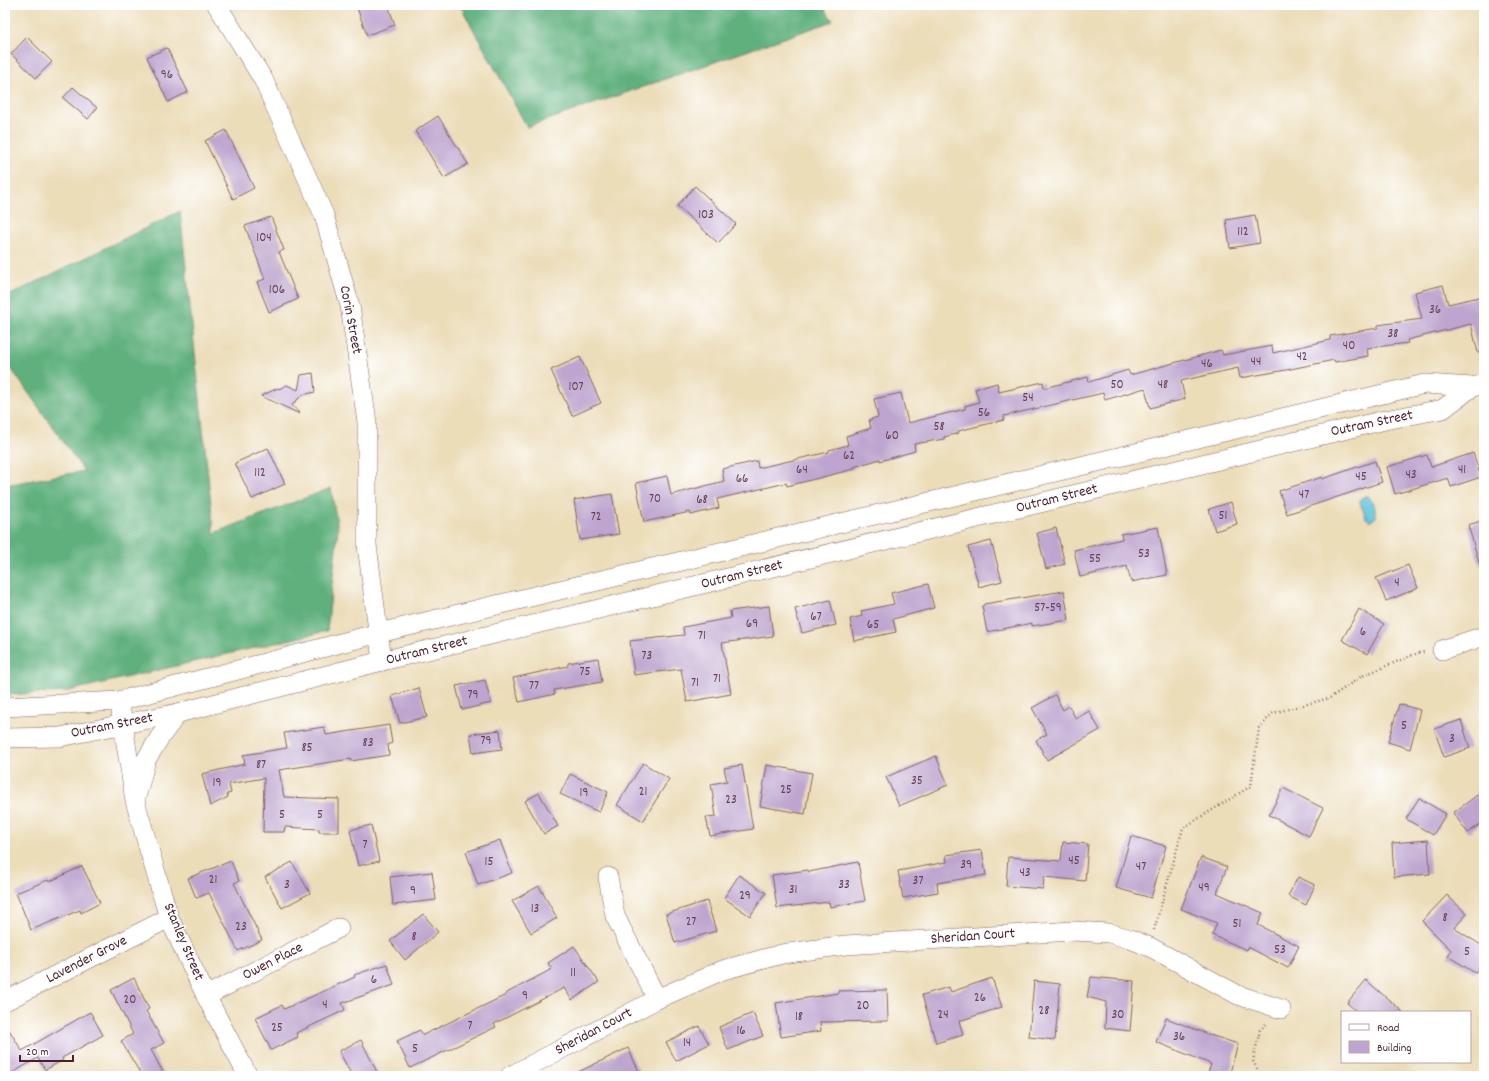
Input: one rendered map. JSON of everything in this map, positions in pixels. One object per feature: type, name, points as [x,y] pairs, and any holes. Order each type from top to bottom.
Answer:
[{"type":"street","name":"Corin Street","points":[[217,5],[263,79],[324,215],[350,306],[367,422],[368,545],[382,662]]},
{"type":"street","name":"Outram Street","points":[[5,707],[119,701],[379,633],[1426,384],[1478,386]]},
{"type":"street","name":"Outram Street","points":[[5,738],[60,737],[178,713],[382,662],[1378,421],[1443,409],[1478,386]]},
{"type":"street","points":[[1442,650],[1484,636]]},
{"type":"street","name":"Stanley Street","points":[[119,701],[135,801],[169,918],[206,996],[248,1076]]},
{"type":"street","points":[[135,801],[146,760],[160,737],[178,713]]},
{"type":"street","points":[[608,877],[615,916],[657,999]]},
{"type":"street","name":"Lavender Grove","points":[[5,1001],[169,918]]},
{"type":"street","name":"Owen Place","points":[[206,996],[339,928]]},
{"type":"street","name":"Sheridan Court","points":[[510,1076],[657,999],[723,970],[782,954],[846,945],[1074,931],[1109,933],[1150,947],[1238,995],[1281,1009]]},
{"type":"path","points":[[1150,947],[1183,828],[1251,786],[1259,728],[1273,713],[1330,698],[1362,676],[1418,653],[1442,650]]},
{"type":"path","points":[[1261,1076],[1253,1061],[1260,1030],[1281,1009]]},
{"type":"green space","points":[[460,5],[822,5],[833,21],[527,127]]},
{"type":"green space","points":[[180,211],[214,533],[331,488],[338,529],[327,631],[64,692],[5,695],[5,485],[84,471],[5,360],[5,300],[10,295]]},
{"type":"water","points":[[1365,496],[1370,498],[1375,509],[1376,517],[1371,521],[1366,518],[1360,503],[1360,499]]},
{"type":"building","points":[[356,5],[388,5],[395,25],[367,35]]},
{"type":"building","points":[[27,37],[52,62],[36,78],[11,54]]},
{"type":"building","points":[[167,48],[188,92],[168,102],[147,57]]},
{"type":"building","points":[[73,87],[97,108],[88,119],[63,98]]},
{"type":"building","points":[[438,116],[468,164],[444,178],[415,131]]},
{"type":"building","points":[[226,130],[254,188],[233,199],[205,141]]},
{"type":"building","points":[[695,186],[736,224],[718,243],[677,206]]},
{"type":"building","points":[[1255,215],[1260,243],[1230,248],[1226,220]]},
{"type":"building","points":[[271,217],[284,250],[279,252],[298,299],[269,312],[257,282],[265,279],[245,226]]},
{"type":"building","points":[[1443,285],[1448,304],[1484,296],[1484,352],[1478,353],[1471,324],[1407,340],[1408,343],[1367,348],[1368,356],[1335,362],[1334,360],[1240,378],[1238,368],[1181,381],[1185,399],[1150,408],[1145,388],[1105,400],[1103,393],[1004,416],[1004,420],[958,431],[959,433],[944,437],[944,439],[914,444],[915,451],[880,461],[880,459],[854,467],[854,469],[787,486],[786,483],[717,499],[719,508],[691,515],[690,512],[644,522],[636,483],[667,476],[671,495],[724,481],[722,469],[757,461],[758,468],[829,452],[829,450],[848,445],[846,436],[871,428],[869,420],[878,417],[874,399],[901,393],[908,423],[965,409],[965,406],[979,402],[975,389],[997,383],[999,392],[1043,382],[1044,388],[1088,377],[1089,382],[1128,370],[1130,375],[1221,350],[1223,355],[1272,346],[1273,353],[1330,340],[1330,336],[1378,328],[1378,325],[1422,319],[1415,292]]},
{"type":"building","points":[[580,357],[601,403],[572,416],[551,370]]},
{"type":"building","points":[[313,373],[315,392],[302,395],[292,405],[300,414],[261,396],[287,385],[298,390],[301,375]]},
{"type":"building","points":[[268,448],[285,484],[252,499],[235,463]]},
{"type":"building","points":[[1473,453],[1481,477],[1451,487],[1448,478],[1395,494],[1387,467],[1427,455],[1431,467]]},
{"type":"building","points":[[1375,461],[1382,482],[1287,514],[1279,491],[1322,477],[1322,479]]},
{"type":"building","points":[[612,494],[619,534],[580,540],[574,500]]},
{"type":"building","points":[[1231,502],[1237,524],[1215,531],[1209,509]]},
{"type":"building","points":[[1484,520],[1484,566],[1480,566],[1468,525]]},
{"type":"building","points":[[1158,527],[1167,575],[1131,582],[1127,566],[1080,577],[1074,550],[1122,539],[1121,534]]},
{"type":"building","points":[[1056,528],[1065,564],[1046,569],[1037,533]]},
{"type":"building","points":[[991,541],[1002,581],[979,587],[968,547]]},
{"type":"building","points":[[1408,565],[1418,588],[1386,601],[1376,578]]},
{"type":"building","points":[[928,584],[934,608],[893,619],[896,632],[854,641],[850,619],[862,616],[861,611],[894,604],[891,593]]},
{"type":"building","points":[[1064,591],[1069,620],[1032,626],[1032,623],[987,632],[982,606],[984,604]]},
{"type":"building","points":[[830,600],[836,625],[802,633],[795,609]]},
{"type":"building","points":[[769,606],[773,636],[722,643],[731,694],[687,702],[681,669],[634,675],[630,641],[684,635],[683,627],[731,618],[730,611]]},
{"type":"building","points":[[1359,609],[1384,624],[1367,654],[1342,640]]},
{"type":"building","points":[[598,658],[602,682],[554,690],[555,694],[519,702],[513,678],[568,666],[568,663]]},
{"type":"building","points":[[485,680],[491,703],[462,710],[456,686]]},
{"type":"building","points":[[419,688],[427,717],[400,723],[392,696]]},
{"type":"building","points":[[1055,695],[1063,710],[1069,706],[1076,719],[1089,711],[1100,730],[1047,760],[1036,740],[1047,734],[1032,708]]},
{"type":"building","points":[[1399,704],[1420,710],[1410,749],[1388,742]]},
{"type":"building","points":[[1461,720],[1470,748],[1444,757],[1434,729]]},
{"type":"building","points":[[389,725],[392,743],[388,745],[389,755],[279,770],[284,797],[339,799],[339,832],[319,832],[319,829],[285,827],[284,832],[263,832],[264,778],[229,784],[231,793],[227,794],[228,797],[210,806],[202,774],[245,764],[243,755],[287,748],[284,733],[324,727],[326,735]]},
{"type":"building","points":[[500,730],[502,749],[473,753],[470,734]]},
{"type":"building","points":[[936,756],[948,785],[899,806],[886,777]]},
{"type":"building","points":[[643,763],[669,779],[643,821],[617,805]]},
{"type":"building","points":[[742,765],[753,829],[710,836],[706,817],[716,816],[711,784],[727,781],[724,768]]},
{"type":"building","points":[[767,765],[812,773],[805,814],[760,806]]},
{"type":"building","points":[[570,774],[608,792],[599,812],[560,794]]},
{"type":"building","points":[[1283,788],[1323,808],[1309,836],[1269,815]]},
{"type":"building","points":[[1484,790],[1484,821],[1468,833],[1453,813]]},
{"type":"building","points":[[539,793],[558,826],[544,834],[525,801]]},
{"type":"building","points":[[1419,798],[1446,814],[1433,835],[1406,819]]},
{"type":"building","points":[[371,825],[379,861],[358,866],[350,830]]},
{"type":"building","points":[[1131,836],[1166,846],[1151,898],[1116,888]]},
{"type":"building","points":[[500,840],[512,873],[478,885],[466,852]]},
{"type":"building","points":[[1428,840],[1430,874],[1394,877],[1392,843]]},
{"type":"building","points":[[1063,842],[1088,844],[1085,881],[1044,877],[1043,889],[1006,886],[1008,857],[1061,861]]},
{"type":"building","points":[[982,850],[986,875],[937,883],[938,892],[903,898],[898,871],[947,862],[946,855]]},
{"type":"building","points":[[1201,857],[1227,867],[1217,893],[1263,913],[1258,925],[1299,946],[1288,968],[1248,947],[1247,950],[1212,935],[1217,923],[1181,909]]},
{"type":"building","points":[[231,861],[239,881],[234,883],[262,940],[238,951],[209,893],[196,898],[188,878]]},
{"type":"building","points":[[292,862],[310,893],[282,908],[265,877]]},
{"type":"building","points":[[858,862],[865,901],[830,907],[829,902],[777,908],[772,875],[808,870],[809,872]]},
{"type":"building","points":[[82,866],[100,903],[81,913],[80,910],[31,930],[16,893],[48,880],[49,882]]},
{"type":"building","points":[[432,872],[436,900],[393,905],[390,877]]},
{"type":"building","points":[[739,875],[766,893],[750,916],[724,898]]},
{"type":"building","points":[[1298,877],[1315,885],[1306,905],[1288,896]]},
{"type":"building","points":[[539,886],[557,918],[531,933],[512,901]]},
{"type":"building","points":[[1447,895],[1467,914],[1454,928],[1484,947],[1484,959],[1475,973],[1448,956],[1451,950],[1422,921]]},
{"type":"building","points":[[707,901],[716,931],[675,943],[666,914]]},
{"type":"building","points":[[423,914],[438,932],[405,960],[390,941]]},
{"type":"building","points":[[574,946],[599,982],[572,1000],[564,988],[494,1024],[496,1027],[410,1068],[397,1041],[420,1030],[423,1035],[506,995],[505,994],[552,969],[548,963]]},
{"type":"building","points":[[387,964],[394,985],[342,1003],[345,1010],[296,1033],[298,1037],[271,1050],[255,1018],[282,1005],[284,1009],[355,977],[354,975]]},
{"type":"building","points":[[1091,977],[1134,981],[1130,1031],[1105,1028],[1106,1002],[1087,997]]},
{"type":"building","points":[[134,978],[149,1009],[146,1011],[164,1043],[151,1050],[165,1076],[142,1076],[121,1041],[133,1034],[111,990]]},
{"type":"building","points":[[992,978],[1002,1007],[959,1021],[963,1035],[936,1043],[922,995],[949,987],[951,992]]},
{"type":"building","points":[[1366,980],[1402,1011],[1356,1011],[1347,1003]]},
{"type":"building","points":[[1034,981],[1060,984],[1055,1040],[1029,1037]]},
{"type":"building","points":[[887,990],[888,1021],[820,1022],[821,1031],[781,1037],[776,1003],[838,993],[838,991]]},
{"type":"building","points":[[90,1012],[103,1035],[62,1058],[63,1060],[45,1070],[38,1058],[5,1076],[5,1023],[22,1051]]},
{"type":"building","points":[[753,1013],[763,1036],[728,1050],[719,1027]]},
{"type":"building","points":[[1166,1018],[1238,1044],[1229,1076],[1207,1076],[1211,1064],[1156,1042]]},
{"type":"building","points":[[699,1026],[709,1044],[676,1061],[666,1042]]},
{"type":"building","points":[[361,1040],[379,1076],[352,1076],[339,1051]]},
{"type":"building","points":[[628,1048],[641,1076],[570,1076]]}]
